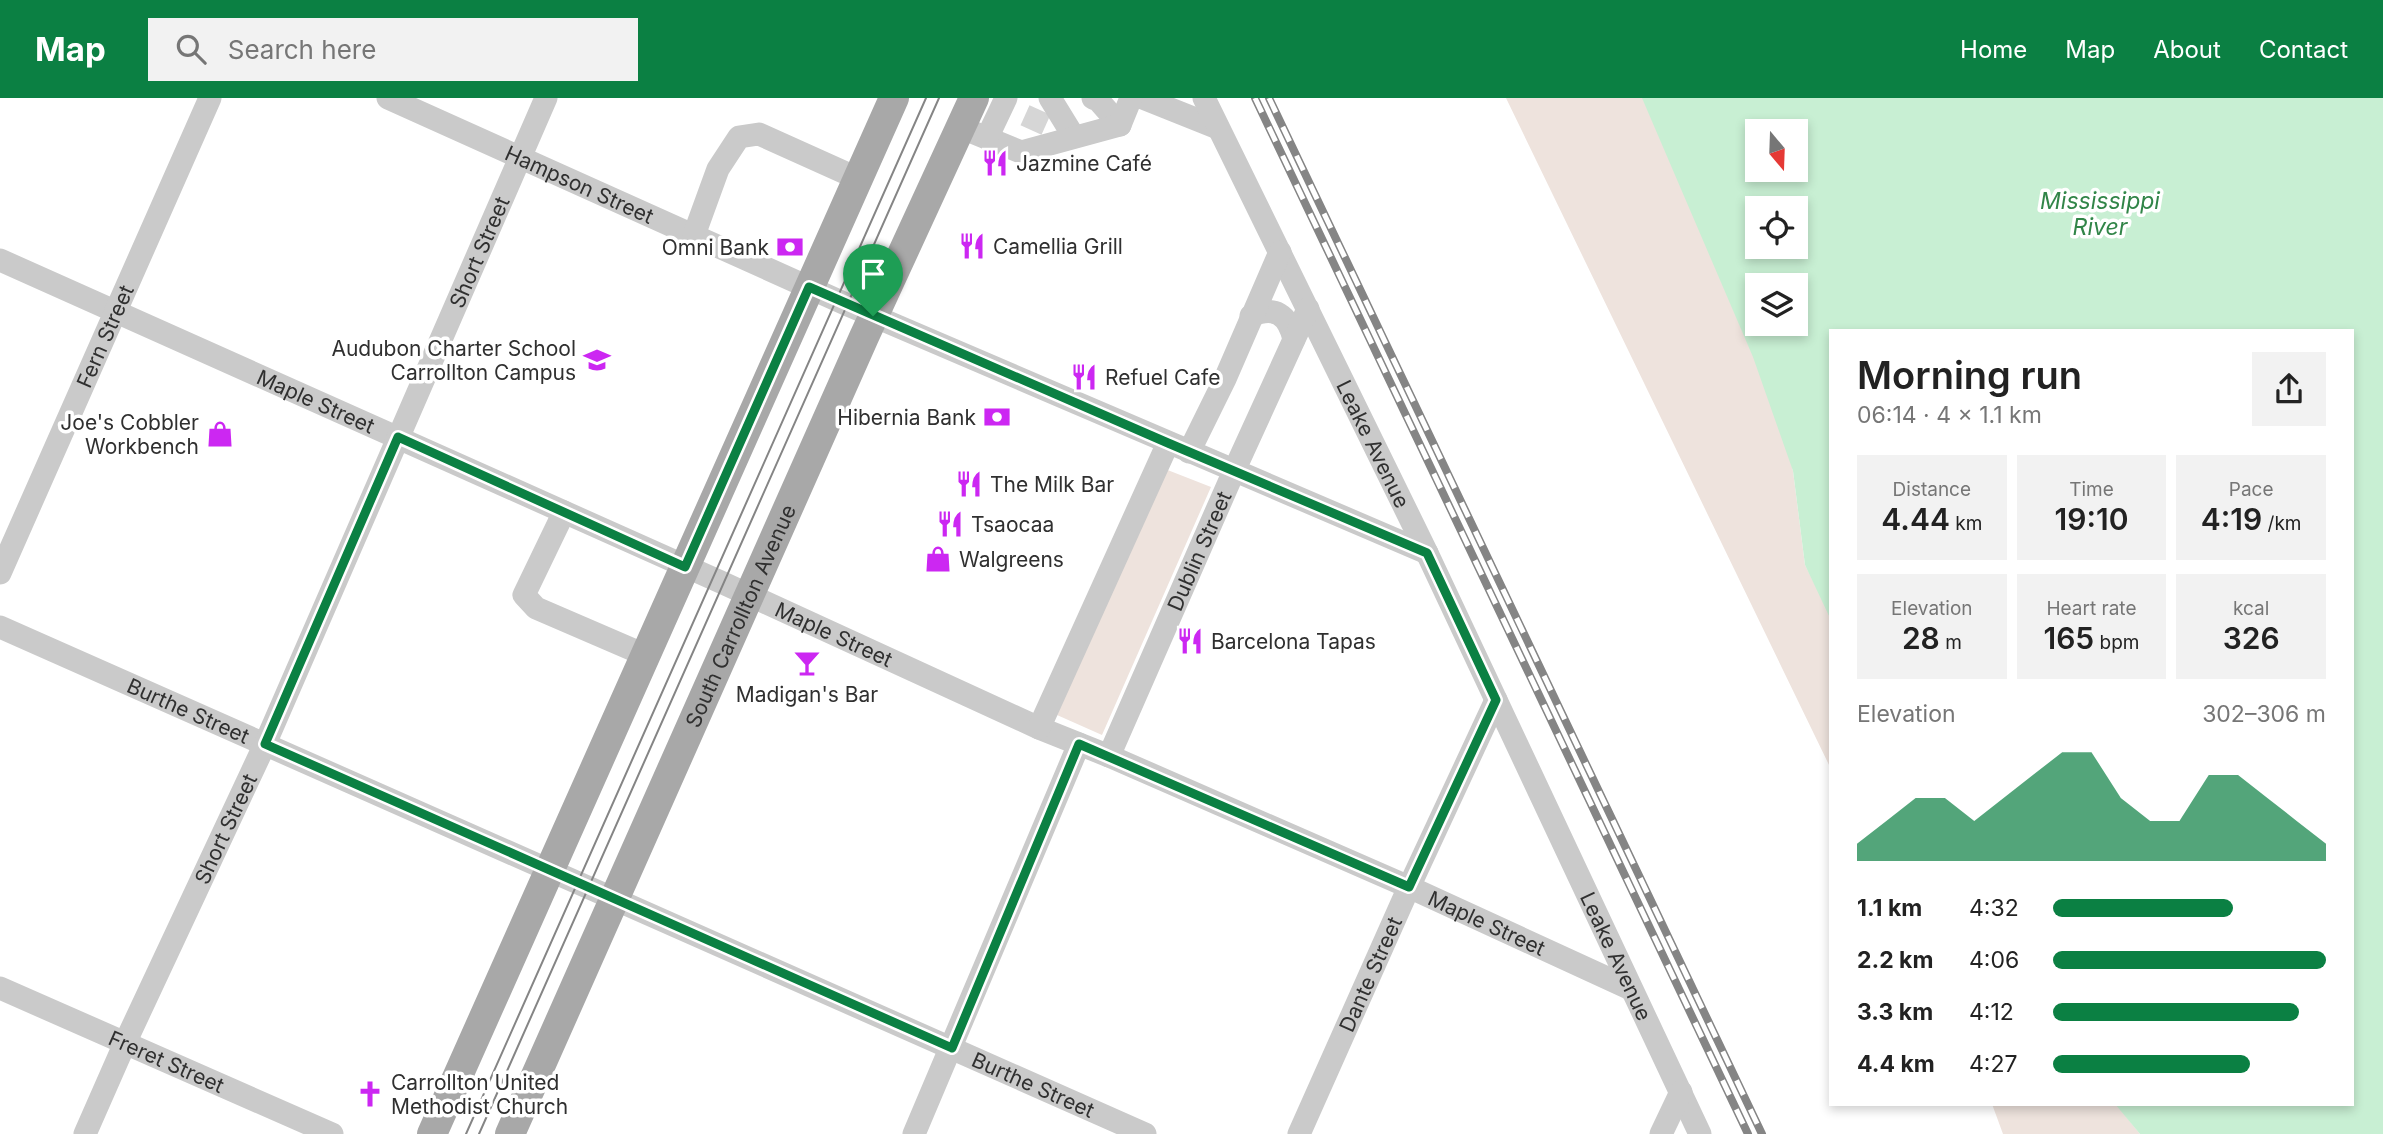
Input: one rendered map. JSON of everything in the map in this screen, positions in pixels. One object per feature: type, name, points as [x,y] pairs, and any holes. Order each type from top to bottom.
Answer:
[{"type":"main road","points":[[432,1134],[894,98]]},
{"type":"main road","name":"South Carrollton Avenue","points":[[510,1134],[873,316],[974,133],[974,98]]},
{"type":"street","name":"Fern Street","points":[[0,573],[210,98]]},
{"type":"street","name":"Hampson Street","points":[[388,98],[873,316],[1427,553]]},
{"type":"street","name":"Short Street","points":[[85,1134],[265,744],[546,98]]},
{"type":"street","points":[[1006,98],[974,133],[1021,152],[1120,125]]},
{"type":"street","points":[[1093,98],[1098,100],[1120,125]]},
{"type":"street","points":[[1120,125],[1131,98]]},
{"type":"street","points":[[1143,98],[1218,128]]},
{"type":"street","name":"Leake Avenue","points":[[1204,98],[1427,553],[1700,1134]]},
{"type":"street","points":[[1021,152],[1041,109],[1074,137]]},
{"type":"street","points":[[694,235],[718,169],[739,136],[760,134],[859,179]]},
{"type":"street","points":[[1039,728],[1179,448],[1225,379],[1280,252]]},
{"type":"street","name":"Maple Street","points":[[0,261],[398,437],[1039,728],[1409,887],[1631,989]]},
{"type":"street","name":"Dublin Street","points":[[914,1134],[1093,750],[1234,471],[1308,309]]},
{"type":"street","points":[[1251,316],[1260,312],[1283,316],[1291,325],[1294,339]]},
{"type":"street","points":[[564,512],[524,595],[536,608],[645,655]]},
{"type":"street","name":"Burthe Street","points":[[0,627],[1145,1134]]},
{"type":"street","name":"Dante Street","points":[[1299,1134],[1496,700]]},
{"type":"street","name":"Freret Street","points":[[0,988],[332,1134]]},
{"type":"street","points":[[1661,1134],[1681,1092]]},
{"type":"shaded area","points":[[1506,98],[1651,98],[1745,309],[1745,336],[1757,336],[1766,356],[1793,471],[1805,565],[1829,612],[1829,765]]},
{"type":"shaded area","points":[[1165,469],[1211,487],[1102,735],[1057,715]]},
{"type":"shaded area","points":[[1993,1106],[2118,1106],[2140,1134],[2003,1134]]},
{"type":"water","name":"Mississippi River","points":[[1642,98],[2383,98],[2383,1134],[2140,1134],[2117,1106],[2354,1106],[2354,329],[1829,329],[1829,616],[1805,565],[1793,471],[1753,357]]},
{"type":"tunnel","points":[[1031,130],[1040,110]]},
{"type":"tram line","points":[[466,1134],[926,98]]},
{"type":"tram line","points":[[479,1134],[939,98]]},
{"type":"railway","points":[[1255,98],[1748,1134]]},
{"type":"railway","points":[[1269,98],[1762,1134]]},
{"type":"place","name":"Jazmine Café","points":[[995,163]]},
{"type":"place","name":"Camellia Grill","points":[[972,246]]},
{"type":"place","name":"Omni Bank","points":[[790,247]]},
{"type":"place","name":"Audubon Charter School Carrollton Campus","points":[[597,360]]},
{"type":"place","name":"Refuel Cafe","points":[[1084,377]]},
{"type":"place","name":"Hibernia Bank","points":[[997,417]]},
{"type":"place","name":"Joe's Cobbler Workbench","points":[[220,434]]},
{"type":"place","name":"The Milk Bar","points":[[969,484]]},
{"type":"place","name":"Tsaocaa","points":[[950,524]]},
{"type":"place","name":"Walgreens","points":[[938,559]]},
{"type":"place","name":"Barcelona Tapas","points":[[1190,641]]},
{"type":"place","name":"Madigan's Bar","points":[[807,663]]},
{"type":"place","name":"Carrollton United Methodist Church","points":[[370,1094]]},
{"type":"route","points":[[809,287],[873,316],[1427,553],[1496,700],[1409,887],[1079,744],[952,1048],[265,744],[398,437],[685,567],[809,287]]}]
